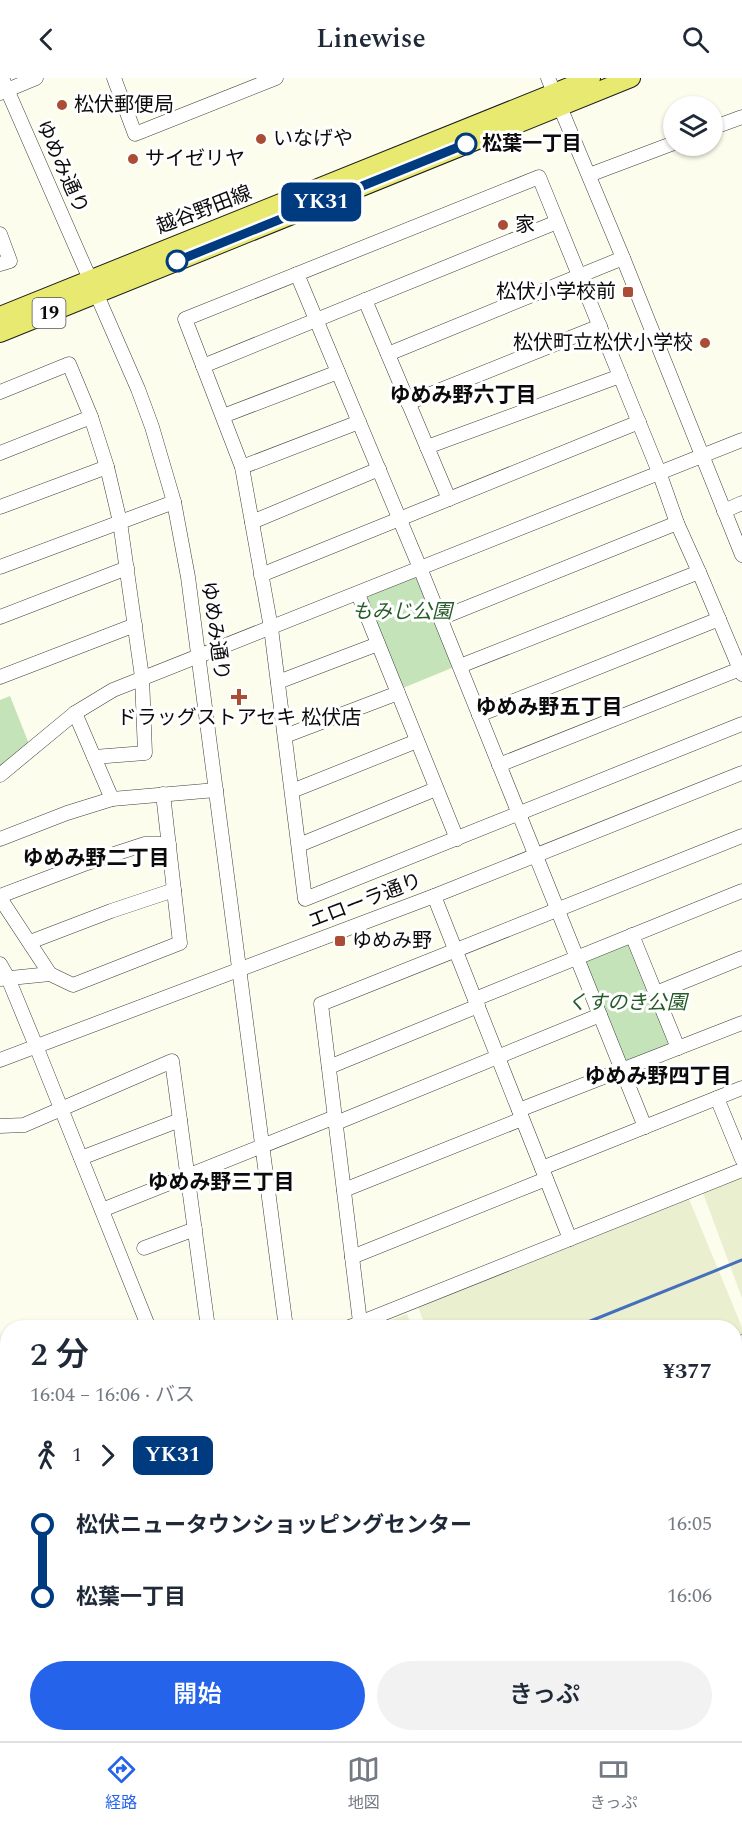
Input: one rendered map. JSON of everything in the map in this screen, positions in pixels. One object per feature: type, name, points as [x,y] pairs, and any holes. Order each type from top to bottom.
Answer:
[{"type":"main road","name":"越谷野田線","points":[[0,333],[94,286],[266,210],[591,78]]},
{"type":"main road","name":"越谷野田線","points":[[555,92],[631,78]]},
{"type":"main road","name":"越谷野田線","points":[[0,316],[94,286]]},
{"type":"street","points":[[3,87],[36,78]]},
{"type":"street","points":[[114,78],[135,134],[276,78]]},
{"type":"street","name":"ゆめみ通り","points":[[3,87],[94,286],[152,427],[174,502],[188,577],[199,656],[285,1320]]},
{"type":"street","points":[[555,92],[742,555]]},
{"type":"street","points":[[723,124],[742,117]]},
{"type":"street","points":[[589,175],[663,147]]},
{"type":"street","points":[[499,765],[741,671],[676,523],[659,472],[539,177],[185,319],[242,467],[271,628],[305,899],[742,724]]},
{"type":"street","points":[[203,366],[557,222]]},
{"type":"street","points":[[0,234],[10,261],[0,264]]},
{"type":"street","points":[[388,354],[623,258]]},
{"type":"street","points":[[297,274],[441,618],[645,1127]]},
{"type":"street","points":[[365,300],[449,499]]},
{"type":"street","points":[[408,403],[600,326]]},
{"type":"street","points":[[0,392],[69,364],[91,417],[107,467],[120,522],[142,677],[145,753],[94,757]]},
{"type":"street","points":[[223,417],[338,372]]},
{"type":"street","points":[[427,447],[620,376]]},
{"type":"street","points":[[0,453],[91,417]]},
{"type":"street","points":[[242,467],[359,422]]},
{"type":"street","points":[[261,574],[639,422]]},
{"type":"street","points":[[0,775],[75,713],[113,690],[742,440]]},
{"type":"street","points":[[0,507],[107,467]]},
{"type":"street","points":[[252,522],[379,469]]},
{"type":"street","points":[[0,567],[174,502]]},
{"type":"street","points":[[724,511],[742,503]]},
{"type":"street","points":[[441,618],[676,523]]},
{"type":"street","points":[[0,617],[127,568]]},
{"type":"street","points":[[460,666],[699,572]]},
{"type":"street","points":[[358,594],[457,839]]},
{"type":"street","points":[[479,715],[719,619]]},
{"type":"street","points":[[0,677],[135,625]]},
{"type":"street","points":[[278,682],[378,644]]},
{"type":"street","points":[[285,736],[398,693]]},
{"type":"street","points":[[75,713],[112,799]]},
{"type":"street","points":[[292,791],[417,741]]},
{"type":"street","name":"エローラ通り","points":[[0,1060],[434,896],[742,772]]},
{"type":"street","points":[[298,845],[436,789]]},
{"type":"street","points":[[0,839],[67,813],[112,799],[216,790]]},
{"type":"street","points":[[163,794],[169,844],[180,943],[73,985],[51,974],[0,897],[87,863],[145,844],[169,844]]},
{"type":"street","points":[[354,1320],[352,1257],[321,1004],[742,836]]},
{"type":"street","points":[[30,942],[111,911],[174,891]]},
{"type":"street","points":[[329,1067],[577,958],[742,891]]},
{"type":"street","points":[[434,896],[570,1239]]},
{"type":"street","points":[[632,935],[678,1048]]},
{"type":"street","points":[[656,993],[742,958]]},
{"type":"street","points":[[0,964],[4,978],[62,1108],[146,1320]]},
{"type":"street","points":[[4,978],[51,974]]},
{"type":"street","points":[[102,1210],[262,1145],[498,1058],[600,1016]]},
{"type":"street","points":[[344,1190],[622,1070],[742,1023]]},
{"type":"street","points":[[0,1126],[24,1125],[172,1061],[207,1320]]},
{"type":"street","points":[[352,1257],[645,1127],[742,1088]]},
{"type":"street","points":[[717,1098],[742,1159]]},
{"type":"street","points":[[81,1158],[180,1120]]},
{"type":"street","points":[[367,1320],[742,1170]]},
{"type":"street","points":[[144,1248],[195,1229]]},
{"type":"green space","name":"もみじ公園","points":[[413,577],[419,578],[454,667],[403,688],[366,600],[369,596]]},
{"type":"green space","points":[[10,696],[29,744],[0,768],[0,700]]},
{"type":"green space","name":"くすのき公園","points":[[630,941],[673,1045],[624,1064],[581,960]]},
{"type":"green space","points":[[742,1177],[742,1298],[703,1193]]},
{"type":"green space","points":[[689,1199],[739,1320],[423,1320],[418,1307]]},
{"type":"green space","points":[[407,1314],[409,1320],[391,1320]]},
{"type":"waterway","points":[[593,1320],[742,1260]]},
{"type":"bus line","name":"YK31","points":[[177,261],[466,144]]},
{"type":"place","name":"松伏郵便局","points":[[62,105]]},
{"type":"place","name":"いなげや","points":[[261,139]]},
{"type":"place","name":"松葉一丁目","points":[[466,144]]},
{"type":"place","name":"サイゼリヤ","points":[[133,159]]},
{"type":"place","name":"家","points":[[503,225]]},
{"type":"place","name":"松伏小学校前","points":[[628,292]]},
{"type":"place","name":"松伏町立松伏小学校","points":[[705,343]]},
{"type":"place","name":"ドラッグストアセキ 松伏店","points":[[239,697]]},
{"type":"place","name":"ゆめみ野","points":[[340,941]]},
{"type":"district","name":"ゆめみ野六丁目","points":[[463,396]]},
{"type":"district","name":"ゆめみ野五丁目","points":[[549,708]]},
{"type":"district","name":"ゆめみ野二丁目","points":[[96,859]]},
{"type":"district","name":"ゆめみ野四丁目","points":[[658,1077]]},
{"type":"district","name":"ゆめみ野三丁目","points":[[221,1183]]}]
